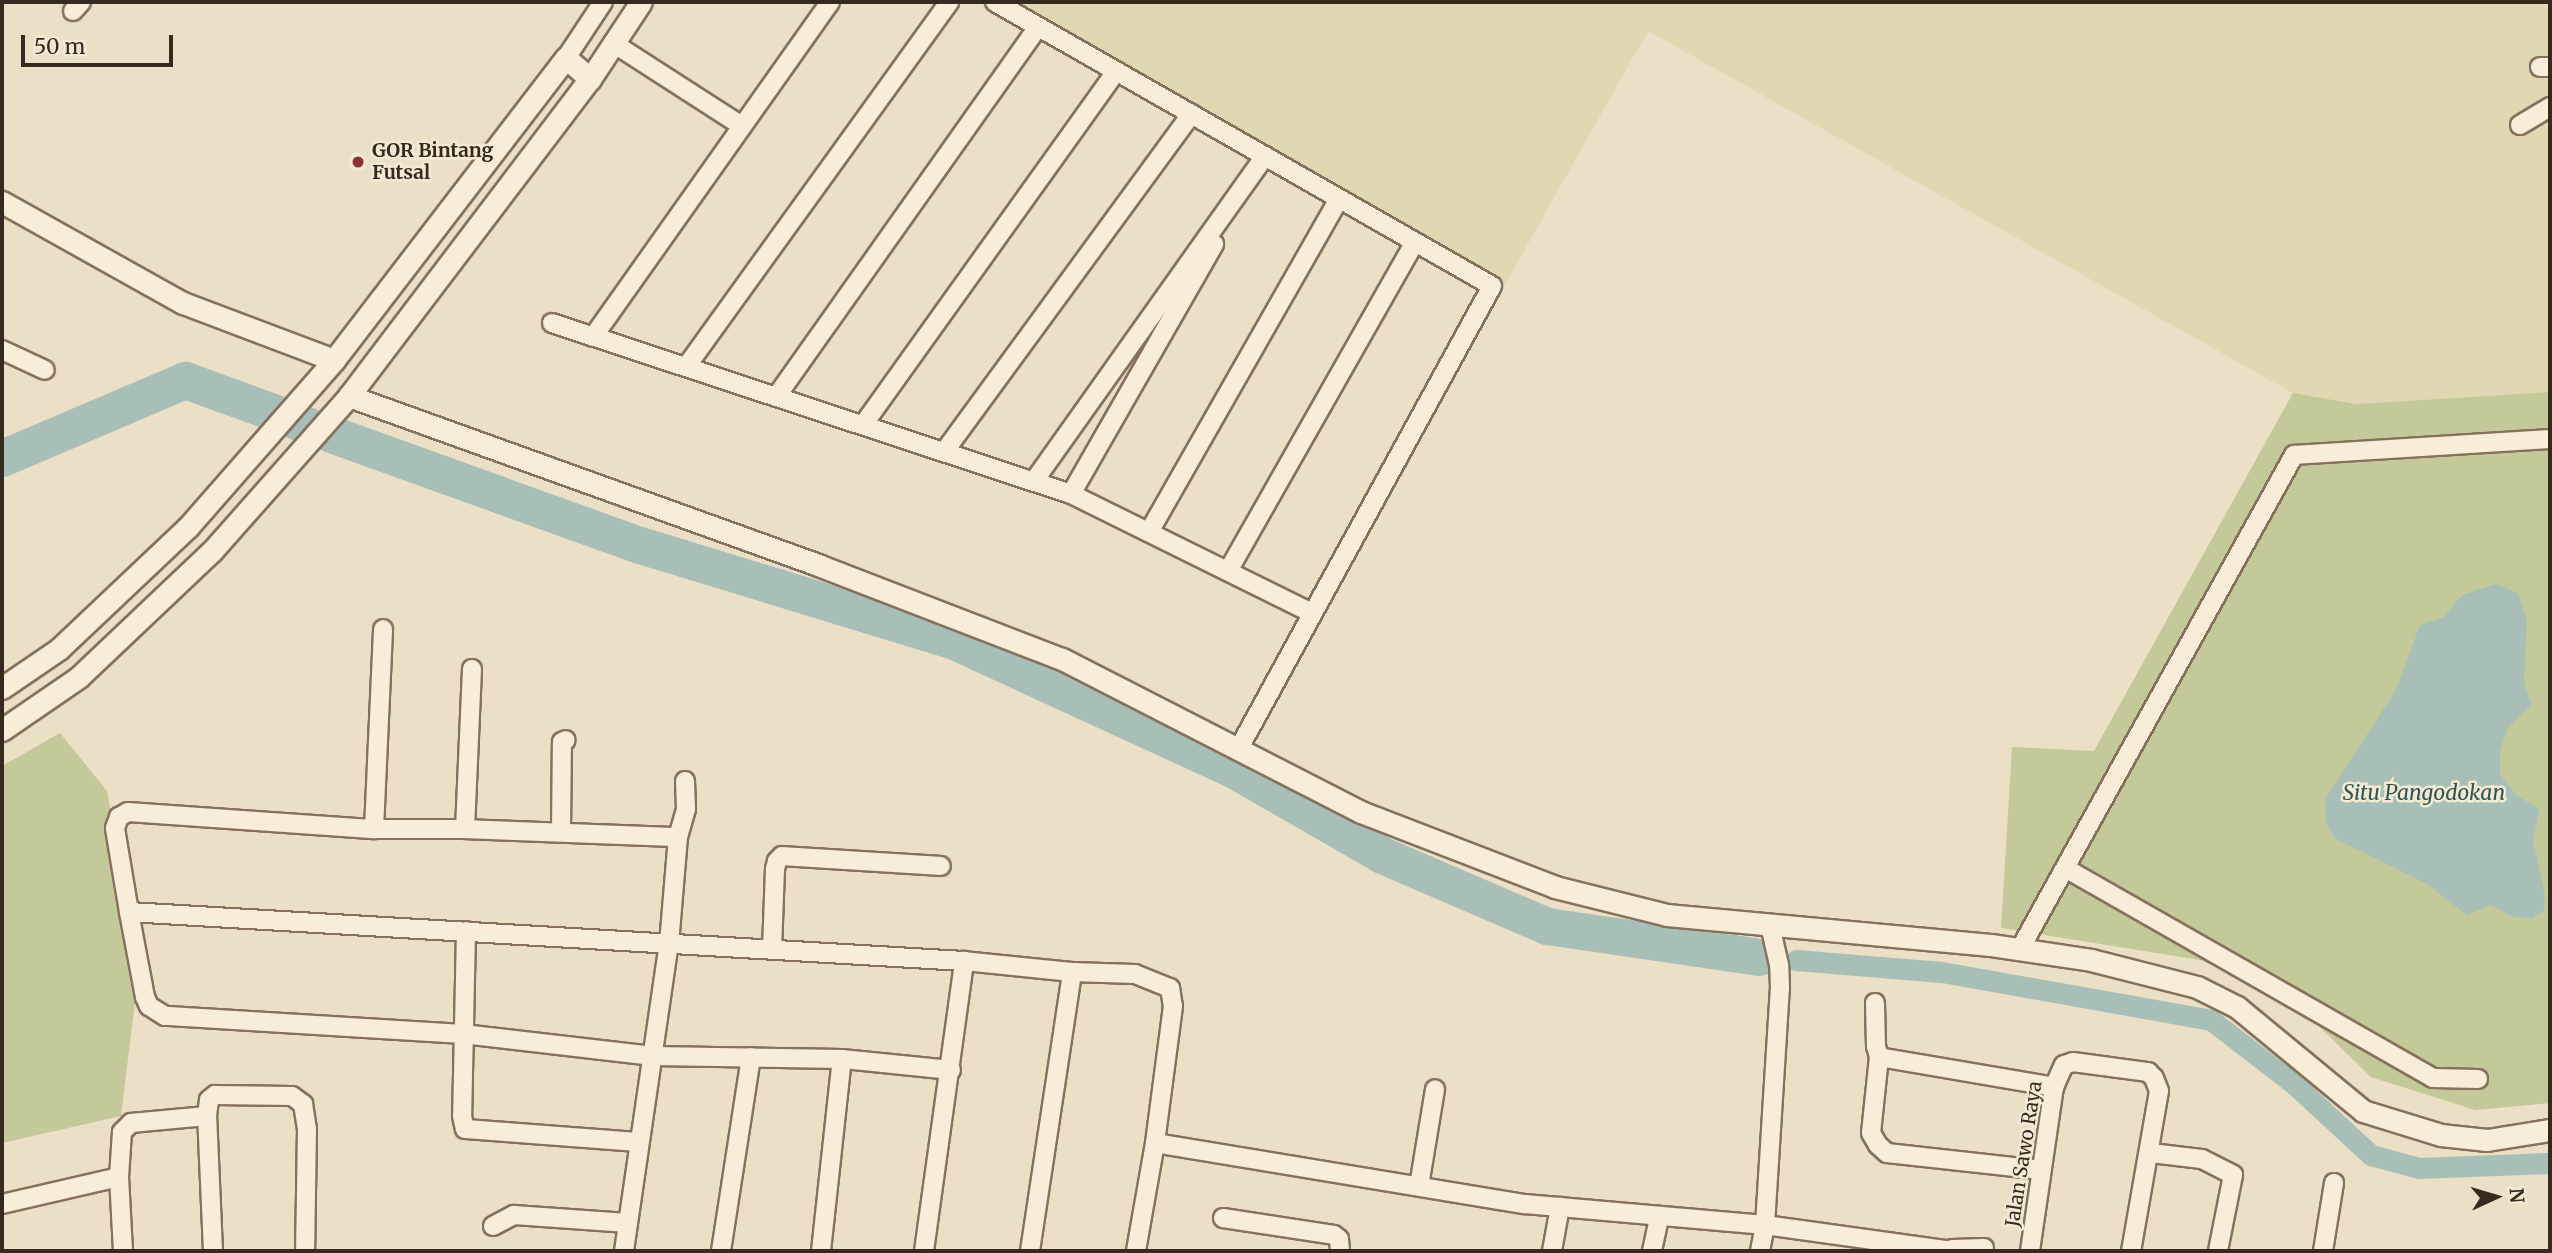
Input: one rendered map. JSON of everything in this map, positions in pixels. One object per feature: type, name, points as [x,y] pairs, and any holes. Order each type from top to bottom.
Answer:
[{"type":"street","points":[[2,688],[59,649],[188,527],[334,360],[566,58],[603,2]]},
{"type":"street","points":[[2,730],[79,677],[212,551],[349,396],[590,79],[641,2]]},
{"type":"street","points":[[593,337],[740,125],[830,2]]},
{"type":"street","points":[[686,367],[949,2]]},
{"type":"street","points":[[995,2],[1492,286],[1238,750]]},
{"type":"street","points":[[776,397],[1038,27]]},
{"type":"street","points":[[613,43],[740,125]]},
{"type":"street","points":[[566,58],[590,79]]},
{"type":"street","points":[[863,425],[1116,71]]},
{"type":"street","points":[[2520,125],[2550,107]]},
{"type":"street","points":[[944,452],[1191,114]]},
{"type":"street","points":[[1034,481],[1265,156]]},
{"type":"street","points":[[1071,494],[1265,156]]},
{"type":"street","points":[[1149,532],[1339,199]]},
{"type":"street","points":[[2,202],[183,303],[334,360]]},
{"type":"street","points":[[1228,571],[1415,242]]},
{"type":"street","points":[[552,323],[1071,494],[1312,613]]},
{"type":"street","points":[[2,350],[45,370]]},
{"type":"street","points":[[349,396],[818,565],[1062,659],[1361,812],[1555,887],[1667,915],[2020,949],[2091,960],[2197,987],[2237,1007],[2363,1111],[2441,1135],[2487,1140],[2550,1130]]},
{"type":"street","points":[[2020,949],[2294,455],[2550,439]]},
{"type":"street","points":[[374,829],[383,629]]},
{"type":"street","points":[[59,649],[79,677]]},
{"type":"street","points":[[465,829],[472,669]]},
{"type":"street","points":[[561,831],[562,742],[566,740]]},
{"type":"street","points":[[624,1251],[669,944],[678,837],[686,809],[685,781]]},
{"type":"street","points":[[678,837],[561,831],[374,829],[128,812],[119,817],[115,828],[145,997],[149,1006],[165,1016],[463,1034],[653,1056],[842,1059],[951,1070]]},
{"type":"street","points":[[772,950],[775,869],[776,860],[782,856],[941,866]]},
{"type":"street","points":[[2066,867],[2432,1078],[2478,1079]]},
{"type":"street","points":[[129,912],[964,961],[1072,972],[1135,974],[1170,988],[1173,1006],[1156,1143],[1136,1251]]},
{"type":"street","points":[[1760,1251],[1765,1225],[1780,988],[1779,965],[1770,925]]},
{"type":"street","points":[[466,931],[462,1116],[465,1129],[474,1132],[639,1142]]},
{"type":"street","points":[[924,1251],[964,961]]},
{"type":"street","points":[[1030,1251],[1072,972]]},
{"type":"street","points":[[1875,1003],[1876,1046],[1879,1057],[1871,1133],[1878,1145],[1887,1153],[2040,1170]]},
{"type":"street","points":[[1879,1057],[2054,1087]]},
{"type":"street","points":[[721,1251],[751,1058]]},
{"type":"street","points":[[821,1251],[842,1059]]},
{"type":"street","name":"Jalan Sawo Raya","points":[[2029,1251],[2054,1087],[2064,1065],[2073,1062],[2148,1072],[2154,1077],[2159,1091],[2151,1153]]},
{"type":"street","points":[[1419,1186],[1435,1089]]},
{"type":"street","points":[[213,1251],[207,1116],[209,1101],[215,1095],[292,1096],[303,1104],[307,1129],[305,1251]]},
{"type":"street","points":[[123,1251],[119,1177],[119,1143],[122,1132],[131,1123],[207,1116]]},
{"type":"street","points":[[1156,1143],[1560,1207],[1765,1225],[1861,1245],[1952,1250],[1984,1248]]},
{"type":"street","points":[[2131,1251],[2151,1153],[2202,1159],[2233,1175],[2217,1251]]},
{"type":"street","points":[[2,1204],[119,1177]]},
{"type":"street","points":[[2323,1251],[2334,1183]]},
{"type":"street","points":[[1552,1251],[1560,1207]]},
{"type":"street","points":[[494,1226],[514,1215],[628,1223]]},
{"type":"street","points":[[1652,1251],[1659,1217]]},
{"type":"street","points":[[1223,1218],[1334,1235],[1339,1239],[1340,1251]]},
{"type":"shaded area","points":[[1018,2],[2550,2],[2550,392],[2357,404],[2293,393],[1648,31],[1503,288]]},
{"type":"green space","points":[[2550,392],[2550,1103],[2475,1110],[2371,1077],[2288,996],[2200,960],[2001,928],[2012,747],[2094,751],[2293,393],[2357,404]]},
{"type":"green space","points":[[60,733],[107,791],[139,969],[121,1116],[2,1143],[2,766]]},
{"type":"water","name":"Situ Pangodokan","points":[[2496,584],[2518,593],[2527,620],[2524,683],[2532,705],[2508,728],[2500,750],[2500,774],[2516,795],[2539,809],[2533,841],[2545,894],[2544,910],[2532,919],[2511,916],[2491,905],[2467,915],[2427,884],[2334,838],[2326,822],[2325,799],[2396,690],[2420,625],[2444,617],[2462,595]]},
{"type":"waterway","points":[[2,458],[185,380],[273,412]]},
{"type":"waterway","points":[[296,421],[307,425]]},
{"type":"waterway","points":[[331,434],[640,545],[954,641],[1236,771],[1382,855],[1547,926],[1759,957]]},
{"type":"waterway","points":[[1796,960],[1942,972],[2211,1020],[2294,1084],[2371,1155],[2419,1168],[2550,1163]]},
{"type":"place","name":"GOR Bintang Futsal","points":[[358,162]]}]
